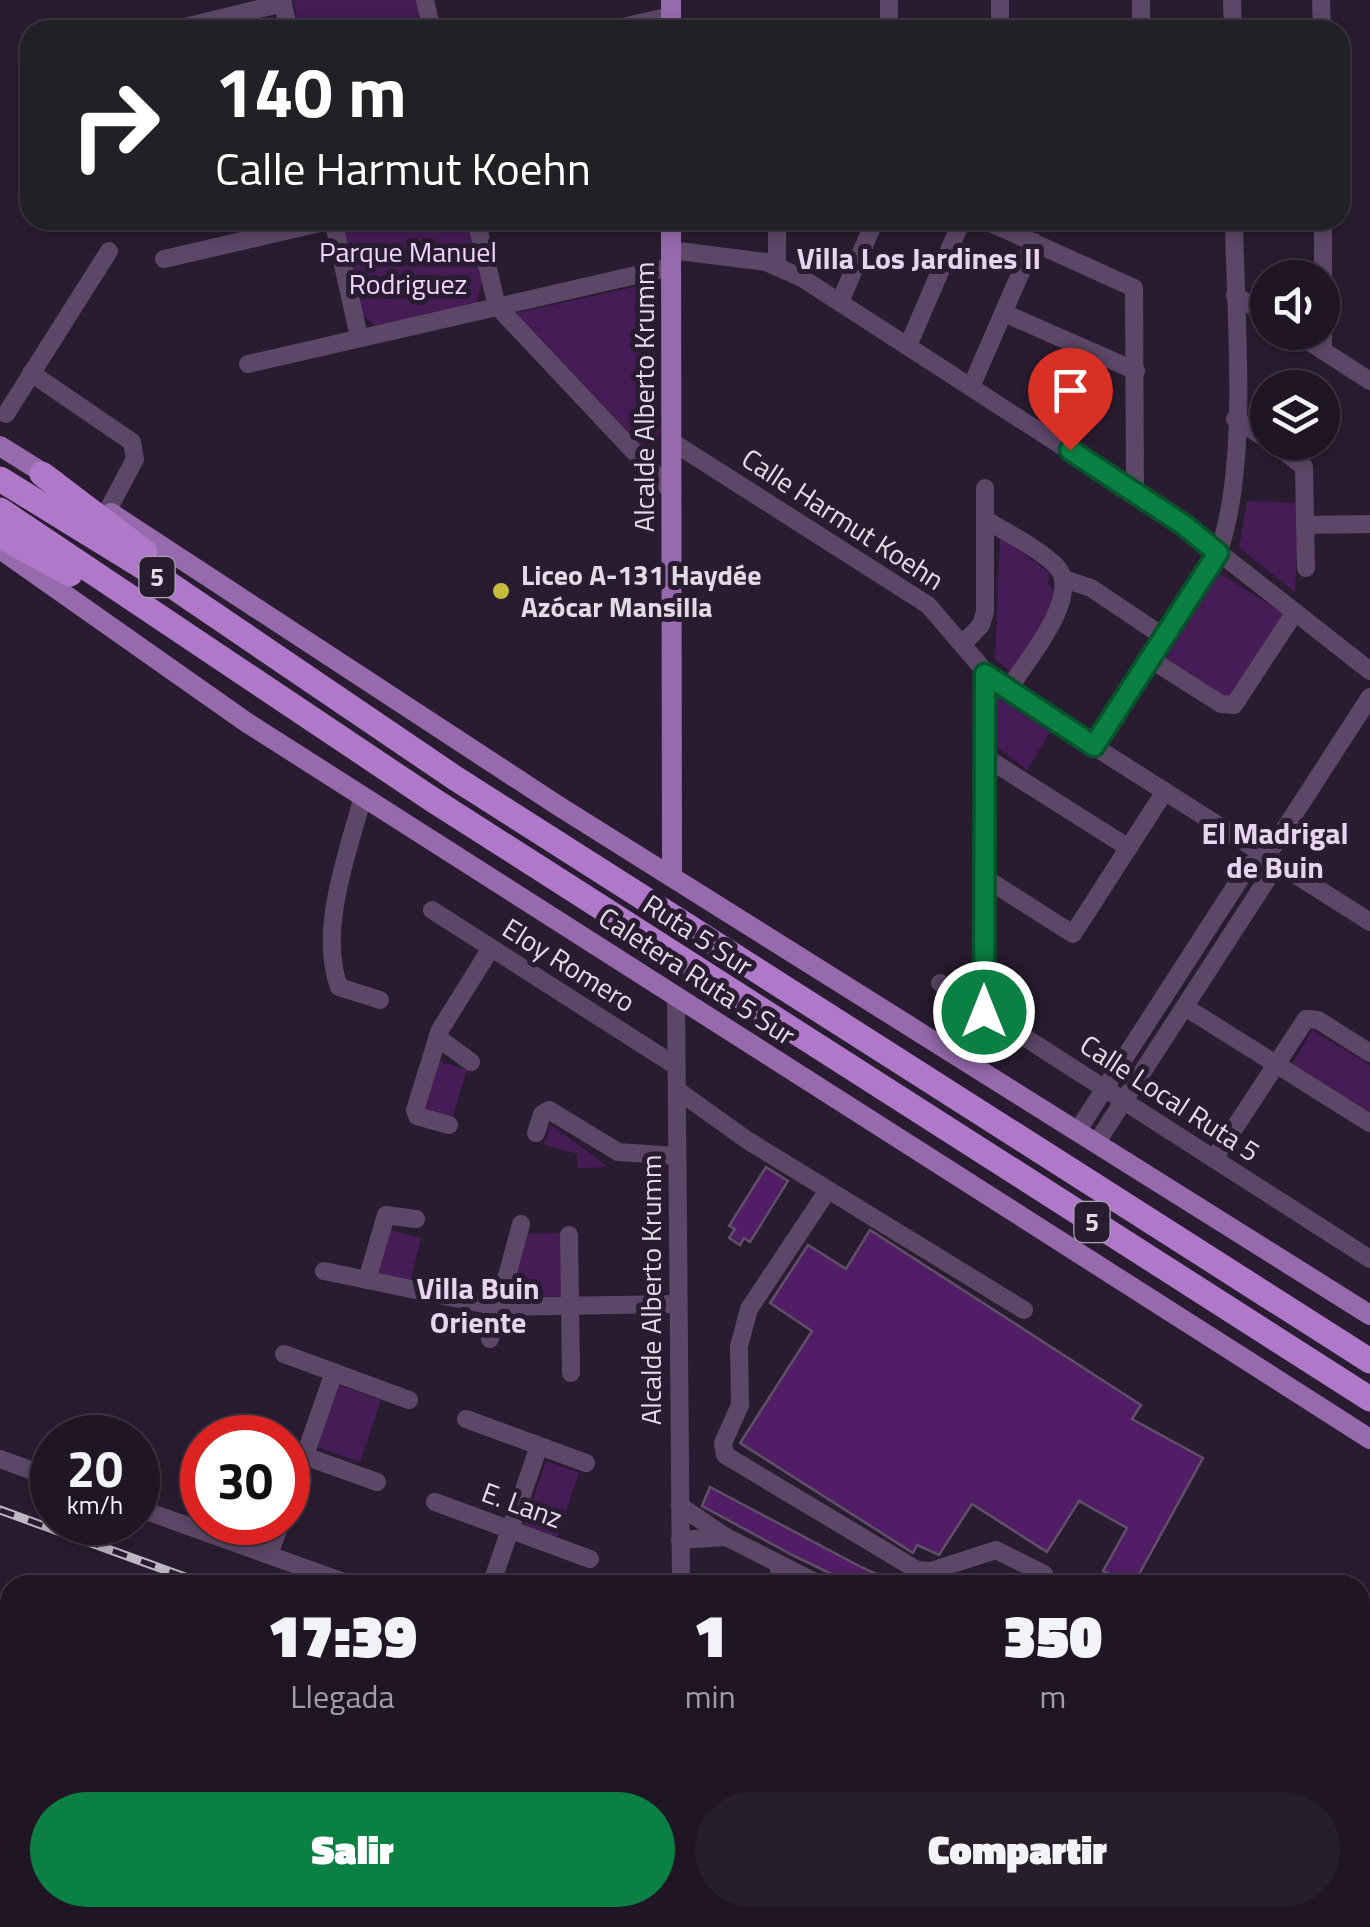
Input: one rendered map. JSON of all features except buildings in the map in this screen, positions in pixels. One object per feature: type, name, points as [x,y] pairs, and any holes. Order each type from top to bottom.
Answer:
[{"type":"highway","points":[[42,474],[311,680]]},
{"type":"highway","name":"Ruta 5 Sur","points":[[0,479],[156,575],[472,788],[1370,1361]]},
{"type":"highway","name":"Ruta 5 Sur","points":[[0,510],[433,800],[1370,1399]]},
{"type":"highway","points":[[0,536],[182,632]]},
{"type":"main road","name":"Alcalde Alberto Krumm","points":[[671,230],[672,874]]},
{"type":"main road","points":[[0,446],[108,510],[499,768],[1370,1316]]},
{"type":"main road","name":"Caletera Ruta 5 Sur","points":[[0,550],[218,703],[1370,1438]]},
{"type":"street","points":[[213,20],[283,2]]},
{"type":"street","points":[[164,259],[290,230]]},
{"type":"street","points":[[335,230],[360,337]]},
{"type":"street","points":[[479,230],[498,306],[671,491]]},
{"type":"street","points":[[777,230],[777,266]]},
{"type":"street","points":[[840,302],[871,230]]},
{"type":"street","points":[[908,346],[958,230]]},
{"type":"street","points":[[1007,230],[1134,288],[1135,492]]},
{"type":"street","points":[[1094,746],[1218,553],[1234,494],[1234,230]]},
{"type":"street","points":[[1322,230],[1323,351],[1370,381]]},
{"type":"street","points":[[971,387],[1034,242]]},
{"type":"street","points":[[6,414],[109,251]]},
{"type":"street","points":[[248,364],[498,306],[671,259],[777,266],[840,302],[1135,492],[1370,671]]},
{"type":"street","points":[[1235,295],[1250,305]]},
{"type":"street","points":[[1004,313],[1136,371]]},
{"type":"street","points":[[31,373],[132,442],[135,459],[108,510]]},
{"type":"street","points":[[1235,419],[1250,428]]},
{"type":"street","name":"Calle Harmut Koehn","points":[[671,441],[928,606],[985,674],[1008,691],[1268,856],[1367,912]]},
{"type":"street","points":[[1297,460],[1303,464],[1306,568]]},
{"type":"street","points":[[963,644],[981,625],[985,612],[985,488]]},
{"type":"street","points":[[985,519],[1052,563],[1064,579],[1065,599],[1008,691]]},
{"type":"street","points":[[1305,525],[1370,524]]},
{"type":"street","points":[[1064,579],[1091,588],[1164,636]]},
{"type":"street","points":[[1150,659],[1230,706],[1240,700],[1295,612]]},
{"type":"street","points":[[984,1012],[985,674]]},
{"type":"street","points":[[1098,1142],[1266,881],[1268,856],[1370,698]]},
{"type":"street","points":[[984,756],[1128,848]]},
{"type":"street","points":[[984,878],[1073,934],[1165,791]]},
{"type":"street","points":[[363,796],[348,855],[331,956],[339,987],[380,1000]]},
{"type":"street","points":[[1078,1130],[1248,865],[1268,856]]},
{"type":"street","name":"Eloy Romero","points":[[432,910],[676,1066]]},
{"type":"street","points":[[449,1125],[415,1112],[437,1037],[491,948]]},
{"type":"street","name":"Calle Local Ruta 5","points":[[940,983],[1370,1258]]},
{"type":"street","name":"Alcalde Alberto Krumm","points":[[676,995],[681,1575]]},
{"type":"street","points":[[1185,1007],[1370,1124]]},
{"type":"street","points":[[1214,1159],[1310,1018],[1370,1054]]},
{"type":"street","points":[[437,1037],[471,1062]]},
{"type":"street","points":[[677,1090],[828,1190],[1024,1310]]},
{"type":"street","points":[[536,1134],[542,1114],[549,1110],[618,1152],[677,1156]]},
{"type":"street","points":[[828,1190],[749,1309],[739,1346],[740,1405],[723,1443],[725,1455],[917,1570],[931,1572],[984,1550],[996,1550],[1044,1574]]},
{"type":"street","points":[[366,1280],[386,1215],[416,1220]]},
{"type":"street","points":[[490,1339],[520,1224]]},
{"type":"street","points":[[568,1235],[571,1373]]},
{"type":"street","points":[[324,1272],[498,1307],[678,1304]]},
{"type":"street","points":[[284,1354],[409,1400]]},
{"type":"street","points":[[310,1423],[334,1372]]},
{"type":"street","points":[[466,1419],[586,1463]]},
{"type":"street","points":[[494,1575],[539,1446]]},
{"type":"street","points":[[310,1458],[377,1482]]},
{"type":"street","points":[[0,1459],[30,1470]]},
{"type":"street","name":"E. Lanz","points":[[435,1502],[590,1559]]},
{"type":"street","points":[[680,1506],[726,1537],[801,1575]]},
{"type":"street","points":[[160,1516],[325,1575]]},
{"type":"street","points":[[680,1540],[726,1537]]},
{"type":"street","points":[[270,1555],[273,1545]]},
{"type":"street","points":[[779,1564],[779,1575]]},
{"type":"green space","points":[[293,0],[416,0],[421,20],[298,20]]},
{"type":"green space","name":"Parque Manuel Rodriguez","points":[[344,230],[471,230],[483,280],[476,304],[375,326],[363,315]]},
{"type":"green space","points":[[652,283],[659,439],[643,447],[516,313]]},
{"type":"green space","points":[[1247,501],[1299,503],[1295,592],[1239,548]]},
{"type":"green space","points":[[1000,536],[1049,573],[1048,583],[1059,598],[1012,673],[995,659]]},
{"type":"green space","points":[[1219,573],[1283,613],[1229,701],[1164,661]]},
{"type":"green space","points":[[992,694],[1050,732],[1027,770],[991,743]]},
{"type":"green space","points":[[1312,1030],[1370,1065],[1370,1112],[1292,1064]]},
{"type":"green space","points":[[439,1061],[467,1070],[452,1119],[424,1110]]},
{"type":"green space","points":[[551,1125],[608,1167],[578,1168],[577,1154],[544,1145]]},
{"type":"green space","points":[[387,1229],[421,1238],[410,1282],[376,1272]]},
{"type":"green space","points":[[561,1233],[562,1297],[508,1295],[526,1234]]},
{"type":"green space","points":[[339,1385],[381,1400],[360,1462],[317,1447]]},
{"type":"green space","points":[[546,1461],[579,1472],[558,1537],[524,1526]]},
{"type":"railway","points":[[0,1510],[179,1575]]},
{"type":"place","name":"Liceo A-131 Haydée Azócar Mansilla","points":[[501,591]]},
{"type":"district","name":"Villa Los Jardines II","points":[[919,259]]},
{"type":"district","name":"El Madrigal de Buin","points":[[1275,851]]},
{"type":"district","name":"Villa Buin Oriente","points":[[478,1306]]},
{"type":"route","points":[[984,1012],[985,674],[1094,746],[1218,553],[1184,525],[1070,450]]}]
